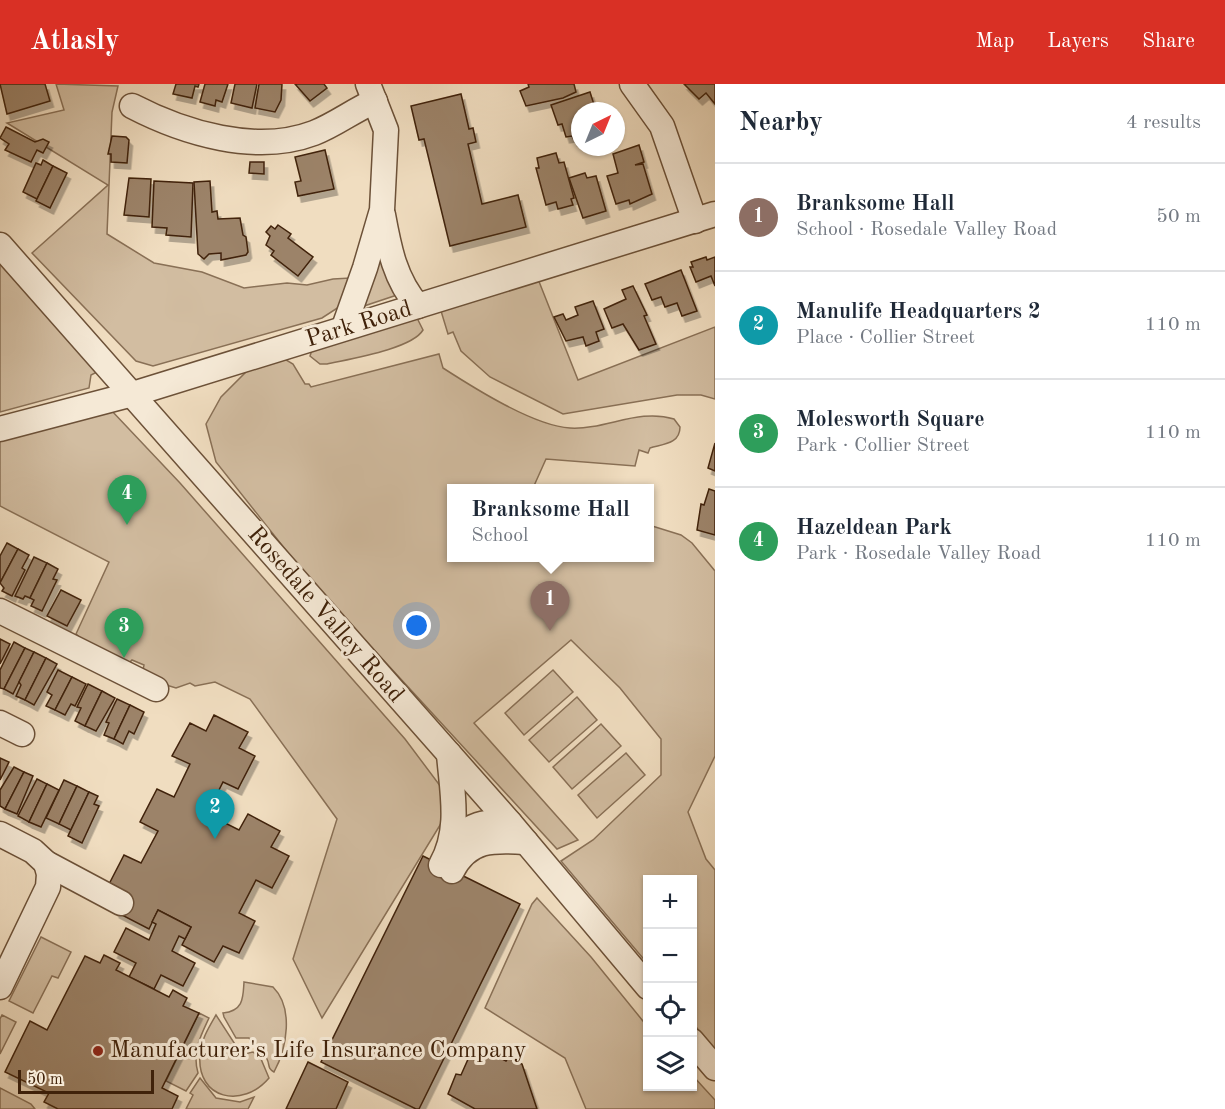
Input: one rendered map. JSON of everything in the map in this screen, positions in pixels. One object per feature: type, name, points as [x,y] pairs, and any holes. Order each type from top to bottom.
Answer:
[{"type":"street","points":[[632,84],[662,126],[705,218]]},
{"type":"street","points":[[132,106],[188,130],[228,138],[278,141],[316,132],[371,92],[386,130],[382,210],[344,327]]},
{"type":"street","points":[[382,210],[390,251],[404,287],[418,306]]},
{"type":"street","name":"Park Road","points":[[0,429],[133,394],[344,327],[705,218]]},
{"type":"street","name":"Rosedale Valley Road","points":[[0,245],[510,823],[645,983]]},
{"type":"street","points":[[0,611],[156,689]]},
{"type":"street","points":[[0,723],[22,734]]},
{"type":"street","points":[[448,754],[454,807],[447,868],[474,845],[493,840],[526,842]]},
{"type":"street","points":[[451,841],[466,829],[483,822],[510,823]]},
{"type":"street","points":[[0,834],[33,851],[46,863],[121,903]]},
{"type":"street","points":[[0,987],[48,887],[49,874],[46,863]]},
{"type":"street","points":[[697,1046],[715,1068]]},
{"type":"shaded area","points":[[56,84],[118,86],[112,112],[107,234],[154,263],[202,272],[244,288],[287,283],[307,285],[350,278],[339,307],[322,318],[153,366],[136,361],[32,253],[108,185],[7,123],[64,110]]},
{"type":"shaded area","points":[[378,253],[397,295],[364,306]]},
{"type":"shaded area","points":[[0,261],[97,372],[91,375],[89,388],[0,412]]},
{"type":"shaded area","points":[[538,279],[578,380],[715,327],[715,399],[701,395],[677,395],[563,414],[490,377],[461,351],[453,332],[448,334],[441,311]]},
{"type":"shaded area","points":[[417,318],[423,330],[417,337],[394,348],[327,364],[320,364],[310,356],[312,350]]},
{"type":"shaded area","points":[[439,354],[443,368],[471,386],[505,405],[555,426],[583,428],[648,416],[661,416],[674,419],[680,427],[674,440],[650,448],[648,453],[639,450],[635,466],[546,459],[535,484],[447,484],[447,562],[654,562],[654,527],[681,535],[692,543],[715,571],[715,756],[688,812],[706,859],[715,870],[715,1051],[697,1028],[697,875],[643,875],[643,958],[561,861],[593,840],[661,775],[661,739],[620,688],[571,640],[474,723],[578,840],[557,849],[308,578],[216,462],[206,424],[221,397],[250,368],[283,358],[293,364],[305,384],[311,387]]},
{"type":"shaded area","points":[[111,410],[180,483],[405,739],[444,791],[445,817],[322,1018],[293,959],[337,819],[250,699],[215,682],[195,686],[190,683],[176,688],[163,684],[143,670],[144,665],[132,660],[129,663],[76,640],[78,636],[76,634],[109,562],[0,506],[0,438]]},
{"type":"shaded area","points":[[553,670],[573,692],[524,735],[505,713]]},
{"type":"shaded area","points":[[577,697],[597,720],[549,762],[529,740]]},
{"type":"shaded area","points":[[601,724],[621,746],[572,789],[553,767]]},
{"type":"shaded area","points":[[626,753],[645,775],[597,818],[578,795]]},
{"type":"shaded area","points":[[537,898],[591,957],[643,1021],[643,1091],[697,1091],[697,1080],[715,1100],[715,1109],[586,1109],[565,1058],[485,1008],[532,904]]},
{"type":"shaded area","points":[[41,937],[71,952],[58,978],[52,976],[33,1013],[9,1001]]},
{"type":"shaded area","points":[[244,982],[273,987],[284,1006],[285,1040],[274,1072],[265,1056],[249,1038],[236,1038],[224,1017],[223,1013],[230,1012],[239,1006]]},
{"type":"shaded area","points":[[199,1013],[209,1018],[196,1051],[198,1073],[186,1091],[166,1081]]},
{"type":"shaded area","points":[[2,1015],[16,1022],[0,1054],[0,1019]]},
{"type":"shaded area","points":[[216,1015],[240,1052],[244,1054],[253,1052],[261,1059],[269,1078],[247,1094],[223,1095],[213,1090],[205,1082],[201,1070],[200,1054],[206,1034]]},
{"type":"shaded area","points":[[200,1078],[216,1098],[240,1102],[254,1097],[248,1109],[186,1109],[193,1095],[190,1093]]},
{"type":"shaded area","points":[[0,1088],[31,1104],[35,1109],[0,1109]]},
{"type":"building","points":[[0,84],[45,84],[50,101],[7,114]]},
{"type":"building","points":[[176,84],[199,84],[198,87],[195,86],[192,98],[173,94]]},
{"type":"building","points":[[205,84],[228,84],[222,102],[216,100],[215,106],[200,102]]},
{"type":"building","points":[[235,84],[257,84],[252,108],[231,103]]},
{"type":"building","points":[[259,84],[282,84],[281,100],[275,112],[255,108]]},
{"type":"building","points":[[295,84],[324,84],[327,88],[310,101]]},
{"type":"building","points":[[528,84],[574,84],[576,92],[563,98],[526,106],[520,91],[529,87]]},
{"type":"building","points":[[684,84],[715,84],[715,104],[706,93],[699,99]]},
{"type":"building","points":[[590,92],[593,102],[571,102],[571,136],[566,137],[562,124],[558,125],[551,105]]},
{"type":"building","points":[[461,94],[469,129],[473,128],[476,142],[468,144],[482,204],[518,195],[526,227],[450,246],[424,139],[419,140],[411,106]]},
{"type":"building","points":[[6,127],[35,142],[43,139],[49,142],[43,153],[37,150],[31,162],[5,150],[9,144],[0,138]]},
{"type":"building","points":[[112,136],[126,137],[129,140],[127,163],[111,162],[111,154],[108,154]]},
{"type":"building","points":[[639,145],[644,162],[635,165],[643,164],[652,194],[630,204],[629,200],[616,204],[607,176],[618,173],[614,156],[625,156],[625,150]]},
{"type":"building","points":[[325,150],[334,189],[298,196],[295,182],[301,181],[295,157]]},
{"type":"building","points":[[556,153],[559,163],[564,162],[574,198],[571,199],[573,205],[558,209],[556,202],[546,205],[536,168],[539,168],[537,158]]},
{"type":"building","points":[[43,160],[53,166],[37,199],[23,192],[36,163],[41,165]]},
{"type":"building","points":[[250,162],[264,162],[264,174],[249,173]]},
{"type":"building","points":[[53,166],[67,173],[50,208],[36,201]]},
{"type":"building","points":[[585,173],[587,178],[596,176],[606,211],[583,218],[569,178]]},
{"type":"building","points":[[129,178],[151,179],[149,217],[124,215]]},
{"type":"building","points":[[154,181],[193,183],[191,237],[166,235],[167,228],[152,227]]},
{"type":"building","points":[[210,181],[212,212],[217,211],[218,219],[240,218],[243,235],[246,237],[248,252],[246,255],[221,260],[221,253],[209,254],[204,259],[198,254],[194,182]]},
{"type":"building","points":[[278,225],[291,234],[288,238],[313,257],[298,276],[271,255],[274,251],[266,245],[270,236],[266,232],[271,226],[275,229]]},
{"type":"building","points":[[706,257],[707,260],[715,257],[715,286],[711,276],[696,282],[690,267],[693,267],[691,262]]},
{"type":"building","points":[[681,270],[697,311],[682,316],[677,303],[665,307],[661,297],[652,300],[645,284]]},
{"type":"building","points":[[633,286],[647,315],[644,316],[656,344],[639,350],[623,324],[612,328],[604,309],[626,299],[622,290]]},
{"type":"building","points":[[593,301],[604,329],[596,332],[599,341],[586,346],[583,337],[566,341],[554,317],[563,314],[566,320],[578,315],[575,307]]},
{"type":"building","points":[[715,443],[715,471],[708,468]]},
{"type":"building","points":[[709,489],[715,491],[715,535],[697,530],[701,504],[704,505]]},
{"type":"building","points":[[7,543],[18,549],[0,583],[0,556]]},
{"type":"building","points":[[18,549],[29,555],[22,568],[25,570],[12,596],[2,591],[4,588],[0,583]]},
{"type":"building","points":[[34,557],[47,563],[30,598],[25,596],[23,599],[15,596]]},
{"type":"building","points":[[47,563],[58,569],[53,579],[57,580],[42,611],[31,606],[34,600],[30,598]]},
{"type":"building","points":[[61,590],[81,600],[67,626],[47,616]]},
{"type":"building","points":[[0,639],[10,644],[0,664]]},
{"type":"building","points":[[14,642],[25,648],[4,689],[0,688],[0,670]]},
{"type":"building","points":[[25,648],[34,652],[13,694],[4,689]]},
{"type":"building","points":[[34,652],[46,658],[25,700],[16,696],[21,685],[19,682]]},
{"type":"building","points":[[46,658],[57,664],[34,705],[25,700]]},
{"type":"building","points":[[58,670],[72,677],[55,710],[46,706],[52,695],[47,692]]},
{"type":"building","points":[[72,677],[86,684],[75,706],[71,704],[65,715],[55,710]]},
{"type":"building","points":[[88,684],[102,691],[85,726],[75,721],[81,708],[77,707]]},
{"type":"building","points":[[102,691],[115,698],[96,731],[85,726]]},
{"type":"building","points":[[117,699],[130,705],[114,739],[104,735],[109,723],[106,722]]},
{"type":"building","points":[[130,705],[144,712],[134,734],[129,731],[123,744],[114,739]]},
{"type":"building","points":[[214,715],[248,732],[239,748],[255,756],[238,789],[223,782],[207,814],[239,830],[248,814],[280,831],[271,847],[289,856],[272,888],[256,880],[239,913],[255,921],[239,953],[223,946],[214,962],[182,945],[191,927],[158,910],[149,929],[116,912],[107,888],[124,855],[141,863],[158,831],[140,822],[157,789],[174,797],[190,764],[172,756],[190,723],[206,731]]},
{"type":"building","points":[[0,758],[9,762],[0,780]]},
{"type":"building","points":[[14,767],[24,772],[5,809],[0,806],[0,790]]},
{"type":"building","points":[[24,772],[33,776],[17,814],[5,809]]},
{"type":"building","points":[[37,779],[47,784],[29,822],[18,816]]},
{"type":"building","points":[[64,780],[77,786],[59,824],[46,818]]},
{"type":"building","points":[[47,784],[59,790],[41,827],[29,822]]},
{"type":"building","points":[[77,786],[89,792],[71,830],[59,824]]},
{"type":"building","points":[[89,792],[98,796],[94,804],[99,806],[82,843],[68,836]]},
{"type":"building","points":[[423,856],[520,904],[419,1109],[416,1109],[321,1062]]},
{"type":"building","points":[[158,910],[191,927],[185,939],[179,936],[172,951],[195,963],[183,986],[161,975],[154,989],[129,977],[136,963],[114,952],[126,928],[149,940],[156,924],[152,922]]},
{"type":"building","name":"Manufacturer's Life Insurance Company","points":[[104,955],[120,963],[116,970],[169,997],[173,990],[187,998],[183,1006],[199,1013],[162,1088],[178,1096],[172,1109],[58,1109],[44,1102],[49,1093],[5,1072],[30,1021],[47,1030],[85,956],[100,963]]},
{"type":"building","points":[[485,1050],[506,1061],[508,1058],[522,1064],[537,1109],[475,1109],[448,1094],[456,1074],[461,1075],[469,1057],[477,1061]]},
{"type":"building","points":[[308,1062],[348,1082],[336,1109],[286,1109]]},
{"type":"place","name":"Hazeldean Park","points":[[127,525]]},
{"type":"place","name":"Branksome Hall","points":[[550,631]]},
{"type":"place","name":"Molesworth Square","points":[[124,658]]},
{"type":"place","name":"Manulife Headquarters 2","points":[[215,839]]},
{"type":"place","name":"Manufacturer's Life Insurance Company","points":[[98,1051]]}]
